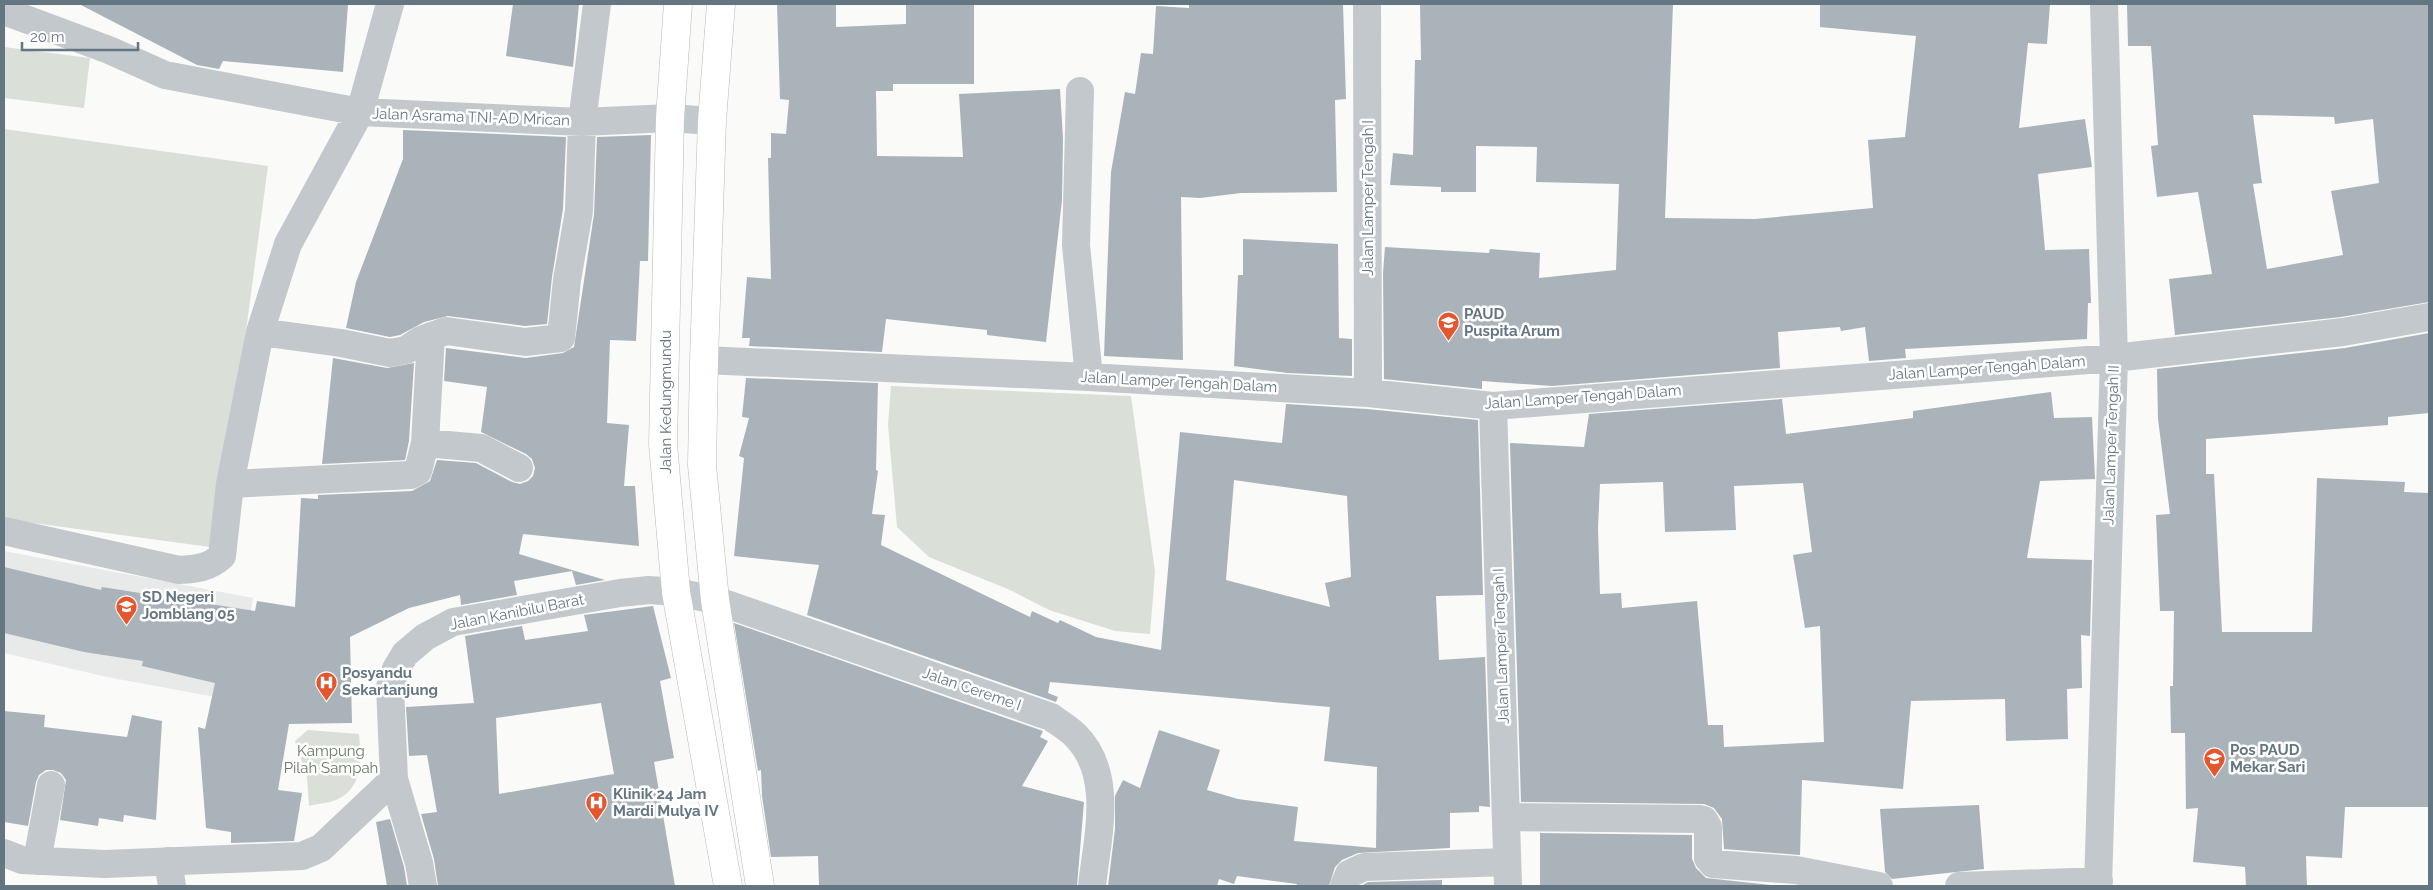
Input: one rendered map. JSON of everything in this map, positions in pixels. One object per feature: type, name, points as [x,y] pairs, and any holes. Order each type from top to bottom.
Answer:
[{"type":"main road","name":"Jalan Kedungmundu","points":[[678,4],[670,118],[663,444],[676,592],[728,886]]},
{"type":"main road","points":[[721,4],[712,121],[702,465],[715,600],[760,886]]},
{"type":"street","name":"Jalan Asrama TNI-AD Mrican","points":[[4,531],[179,570],[203,568],[222,556],[230,484],[260,332],[288,244],[360,112],[390,4]]},
{"type":"street","name":"Jalan Asrama TNI-AD Mrican","points":[[431,336],[446,331],[524,342],[558,340],[562,334],[567,280],[579,211],[582,122],[597,4]]},
{"type":"street","name":"Jalan Lamper Tengah I","points":[[1367,4],[1368,393]]},
{"type":"street","name":"Jalan Lamper Tengah II","points":[[2098,883],[2114,358],[2104,4]]},
{"type":"street","name":"Jalan Asrama TNI-AD Mrican","points":[[4,12],[109,50],[164,75],[360,112],[582,122],[670,118],[712,121]]},
{"type":"street","points":[[1080,91],[1076,245],[1088,376]]},
{"type":"street","name":"Jalan Lamper Tengah Dalam","points":[[704,360],[1088,376],[1368,393],[1493,406],[2114,358],[2343,332],[2429,316]]},
{"type":"street","points":[[230,484],[411,475],[418,471],[425,443],[431,336],[406,350],[390,353],[341,343],[260,332]]},
{"type":"street","name":"Jalan Lamper Tengah I","points":[[1493,406],[1508,874]]},
{"type":"street","points":[[425,443],[482,448],[519,468]]},
{"type":"street","name":"Jalan Kanibilu Barat","points":[[423,886],[419,863],[394,779],[390,687],[396,669],[405,654],[425,637],[453,622],[620,593],[649,590],[676,592],[715,600]]},
{"type":"street","name":"Jalan Cereme I","points":[[715,600],[1051,717],[1076,736],[1092,760],[1101,790],[1092,886]]},
{"type":"street","points":[[4,853],[22,860],[105,864],[170,873],[302,856],[321,848],[394,779]]},
{"type":"street","points":[[37,860],[51,785]]},
{"type":"street","points":[[1506,817],[1700,819],[1704,820],[1708,827],[1708,858],[1714,864],[1796,870],[1879,886]]},
{"type":"street","points":[[1344,886],[1350,874],[1364,867],[1508,874]]},
{"type":"street","points":[[1959,886],[2098,883]]},
{"type":"shaded area","name":"SD Negeri Jomblang 05","points":[[4,551],[253,598],[237,701],[107,677],[4,653]]},
{"type":"green space","points":[[4,47],[90,58],[84,108],[4,98]]},
{"type":"green space","points":[[4,129],[268,166],[217,548],[4,519]]},
{"type":"green space","points":[[891,386],[1131,396],[1155,572],[1150,634],[1115,631],[1049,610],[1010,590],[929,557],[897,527],[888,425]]},
{"type":"green space","name":"Kampung Pilah Sampah","points":[[308,730],[359,734],[360,752],[357,778],[348,793],[333,801],[309,806],[307,777],[295,741]]},
{"type":"building","points":[[79,4],[348,4],[343,72],[223,61],[219,69],[197,65]]},
{"type":"building","points":[[513,4],[579,4],[573,67],[506,56]]},
{"type":"building","points":[[777,4],[836,4],[836,27],[906,24],[906,4],[974,4],[974,84],[893,84],[893,91],[876,91],[877,156],[963,157],[959,94],[1060,89],[1063,138],[1062,200],[1046,342],[987,335],[987,330],[886,319],[882,352],[749,346],[750,338],[742,338],[747,277],[771,279],[768,158],[771,158],[771,133],[786,134],[789,100],[780,99]]},
{"type":"building","points":[[1189,4],[1343,4],[1346,99],[1335,100],[1337,192],[1241,193],[1200,198],[1181,197],[1183,360],[1104,356],[1111,172],[1125,92],[1135,94],[1141,53],[1153,54],[1156,6],[1189,8]]},
{"type":"building","points":[[1420,4],[1673,4],[1665,218],[1755,219],[1873,208],[1868,140],[1905,137],[1916,36],[1820,27],[1820,4],[2050,4],[2047,44],[2028,43],[2019,128],[2085,119],[2092,167],[2038,174],[2045,250],[2089,249],[2091,303],[2088,303],[2087,339],[1905,349],[1906,358],[1869,361],[1865,327],[1841,331],[1840,327],[1778,332],[1780,368],[1552,386],[1482,381],[1482,389],[1384,379],[1383,273],[1385,247],[1489,253],[1490,249],[1540,253],[1539,278],[1616,270],[1619,184],[1536,182],[1537,147],[1476,146],[1476,192],[1441,192],[1441,187],[1390,185],[1393,153],[1413,155],[1415,60],[1421,60]]},
{"type":"building","points":[[2127,4],[2429,4],[2429,302],[2341,317],[2175,335],[2169,279],[2212,274],[2198,192],[2157,197],[2151,146],[2158,145],[2151,46],[2128,46]],"holes":[[[2253,115],[2334,117],[2335,124],[2373,119],[2379,183],[2331,191],[2343,255],[2267,269],[2253,184],[2262,183]]]},
{"type":"building","points":[[403,130],[566,137],[563,209],[552,277],[547,324],[525,326],[448,316],[424,322],[400,335],[390,337],[346,328],[356,282],[403,159]]},
{"type":"building","points":[[651,135],[648,261],[640,261],[636,341],[610,340],[607,423],[629,425],[624,486],[635,486],[639,546],[523,534],[519,554],[605,580],[576,585],[572,571],[514,581],[517,595],[461,605],[460,595],[409,608],[350,637],[352,723],[289,724],[278,790],[302,793],[294,841],[231,843],[231,832],[206,828],[198,727],[205,729],[215,683],[142,666],[143,661],[84,652],[4,633],[4,567],[101,590],[102,587],[255,611],[257,601],[295,607],[301,498],[318,499],[318,495],[412,491],[430,481],[437,460],[476,463],[512,482],[520,484],[528,481],[533,476],[535,468],[532,459],[526,454],[481,432],[487,387],[444,381],[446,348],[526,358],[563,353],[574,347],[594,214],[597,137]]},
{"type":"building","points":[[1243,239],[1338,244],[1339,338],[1352,339],[1352,376],[1288,373],[1234,366],[1238,275],[1243,275]]},
{"type":"building","points":[[2429,333],[2429,413],[2388,417],[2388,425],[2206,439],[2206,474],[2214,474],[2222,632],[2312,632],[2317,478],[2405,482],[2404,492],[2429,493],[2429,807],[2345,807],[2342,858],[2306,856],[2307,886],[2246,886],[2245,867],[2193,862],[2198,808],[2186,809],[2185,733],[2171,733],[2170,686],[2173,686],[2174,611],[2160,611],[2156,515],[2170,514],[2158,419],[2157,369],[2345,348]]},
{"type":"building","points":[[333,358],[387,368],[414,363],[409,441],[405,460],[322,464]]},
{"type":"building","points":[[746,378],[878,383],[876,470],[878,471],[872,514],[885,515],[881,545],[1030,617],[1032,611],[1058,623],[1060,620],[1096,637],[1161,650],[1180,432],[1282,443],[1286,404],[1367,409],[1478,420],[1483,595],[1436,596],[1439,660],[1485,657],[1490,807],[1479,806],[1479,812],[1450,813],[1450,848],[1358,853],[1342,860],[1335,867],[1329,886],[1296,886],[1297,884],[1237,876],[1234,884],[1219,879],[1217,886],[1108,886],[1115,829],[1115,796],[1123,780],[1140,788],[1159,730],[1220,750],[1207,790],[1238,799],[1298,807],[1294,841],[1376,848],[1377,767],[1324,761],[1330,707],[1050,682],[1048,693],[1058,697],[1056,702],[807,615],[819,565],[734,556],[744,458],[739,456],[749,418],[742,417]],"holes":[[[1234,480],[1347,496],[1351,577],[1325,583],[1330,607],[1226,580]]]},
{"type":"building","points":[[2051,392],[2054,418],[2092,417],[2095,479],[2040,481],[2027,558],[2092,560],[2090,636],[2081,635],[2082,688],[2067,689],[2068,739],[2006,741],[2005,699],[1911,701],[1903,789],[1802,780],[1800,855],[1724,849],[1722,819],[1714,808],[1704,804],[1521,802],[1510,443],[1584,447],[1589,414],[1782,399],[1786,434],[1913,418],[1913,411]],"holes":[[[1663,482],[1665,532],[1736,530],[1734,486],[1803,483],[1812,552],[1793,555],[1805,628],[1820,626],[1824,742],[1724,747],[1723,725],[1708,725],[1697,601],[1622,608],[1621,593],[1600,594],[1598,528],[1600,484]]]},
{"type":"building","points":[[653,606],[671,678],[660,681],[674,758],[654,762],[675,886],[438,886],[434,859],[421,814],[437,812],[427,755],[409,756],[406,707],[474,703],[465,636],[522,626],[525,640],[588,631],[584,615]],"holes":[[[601,703],[614,774],[499,794],[496,718]]]},
{"type":"building","points":[[734,623],[1043,731],[1040,737],[1048,741],[1022,786],[1084,802],[1077,886],[819,886],[818,856],[771,857],[762,796],[761,770],[758,771]]},
{"type":"building","points":[[4,711],[45,715],[44,727],[127,737],[132,715],[162,721],[156,820],[124,815],[123,822],[99,818],[98,826],[60,820],[66,780],[61,773],[46,770],[39,775],[36,782],[28,826],[4,822]]},
{"type":"building","points":[[1979,805],[1984,869],[1892,879],[1885,872],[1880,809]]},
{"type":"building","points":[[390,819],[404,867],[407,886],[387,886],[376,822]]},
{"type":"building","points":[[1540,833],[1692,835],[1692,859],[1696,868],[1706,878],[1781,886],[1540,886]]},
{"type":"building","points":[[1442,880],[1442,886],[1361,886],[1368,882]]},
{"type":"place","name":"PAUD Puspita Arum","points":[[1448,342]]},
{"type":"place","name":"SD Negeri Jomblang 05","points":[[126,625]]},
{"type":"place","name":"Posyandu Sekartanjung","points":[[326,701]]},
{"type":"place","name":"Pos PAUD Mekar Sari","points":[[2214,778]]},
{"type":"place","name":"Klinik 24 Jam Mardi Mulya IV","points":[[597,822]]}]
